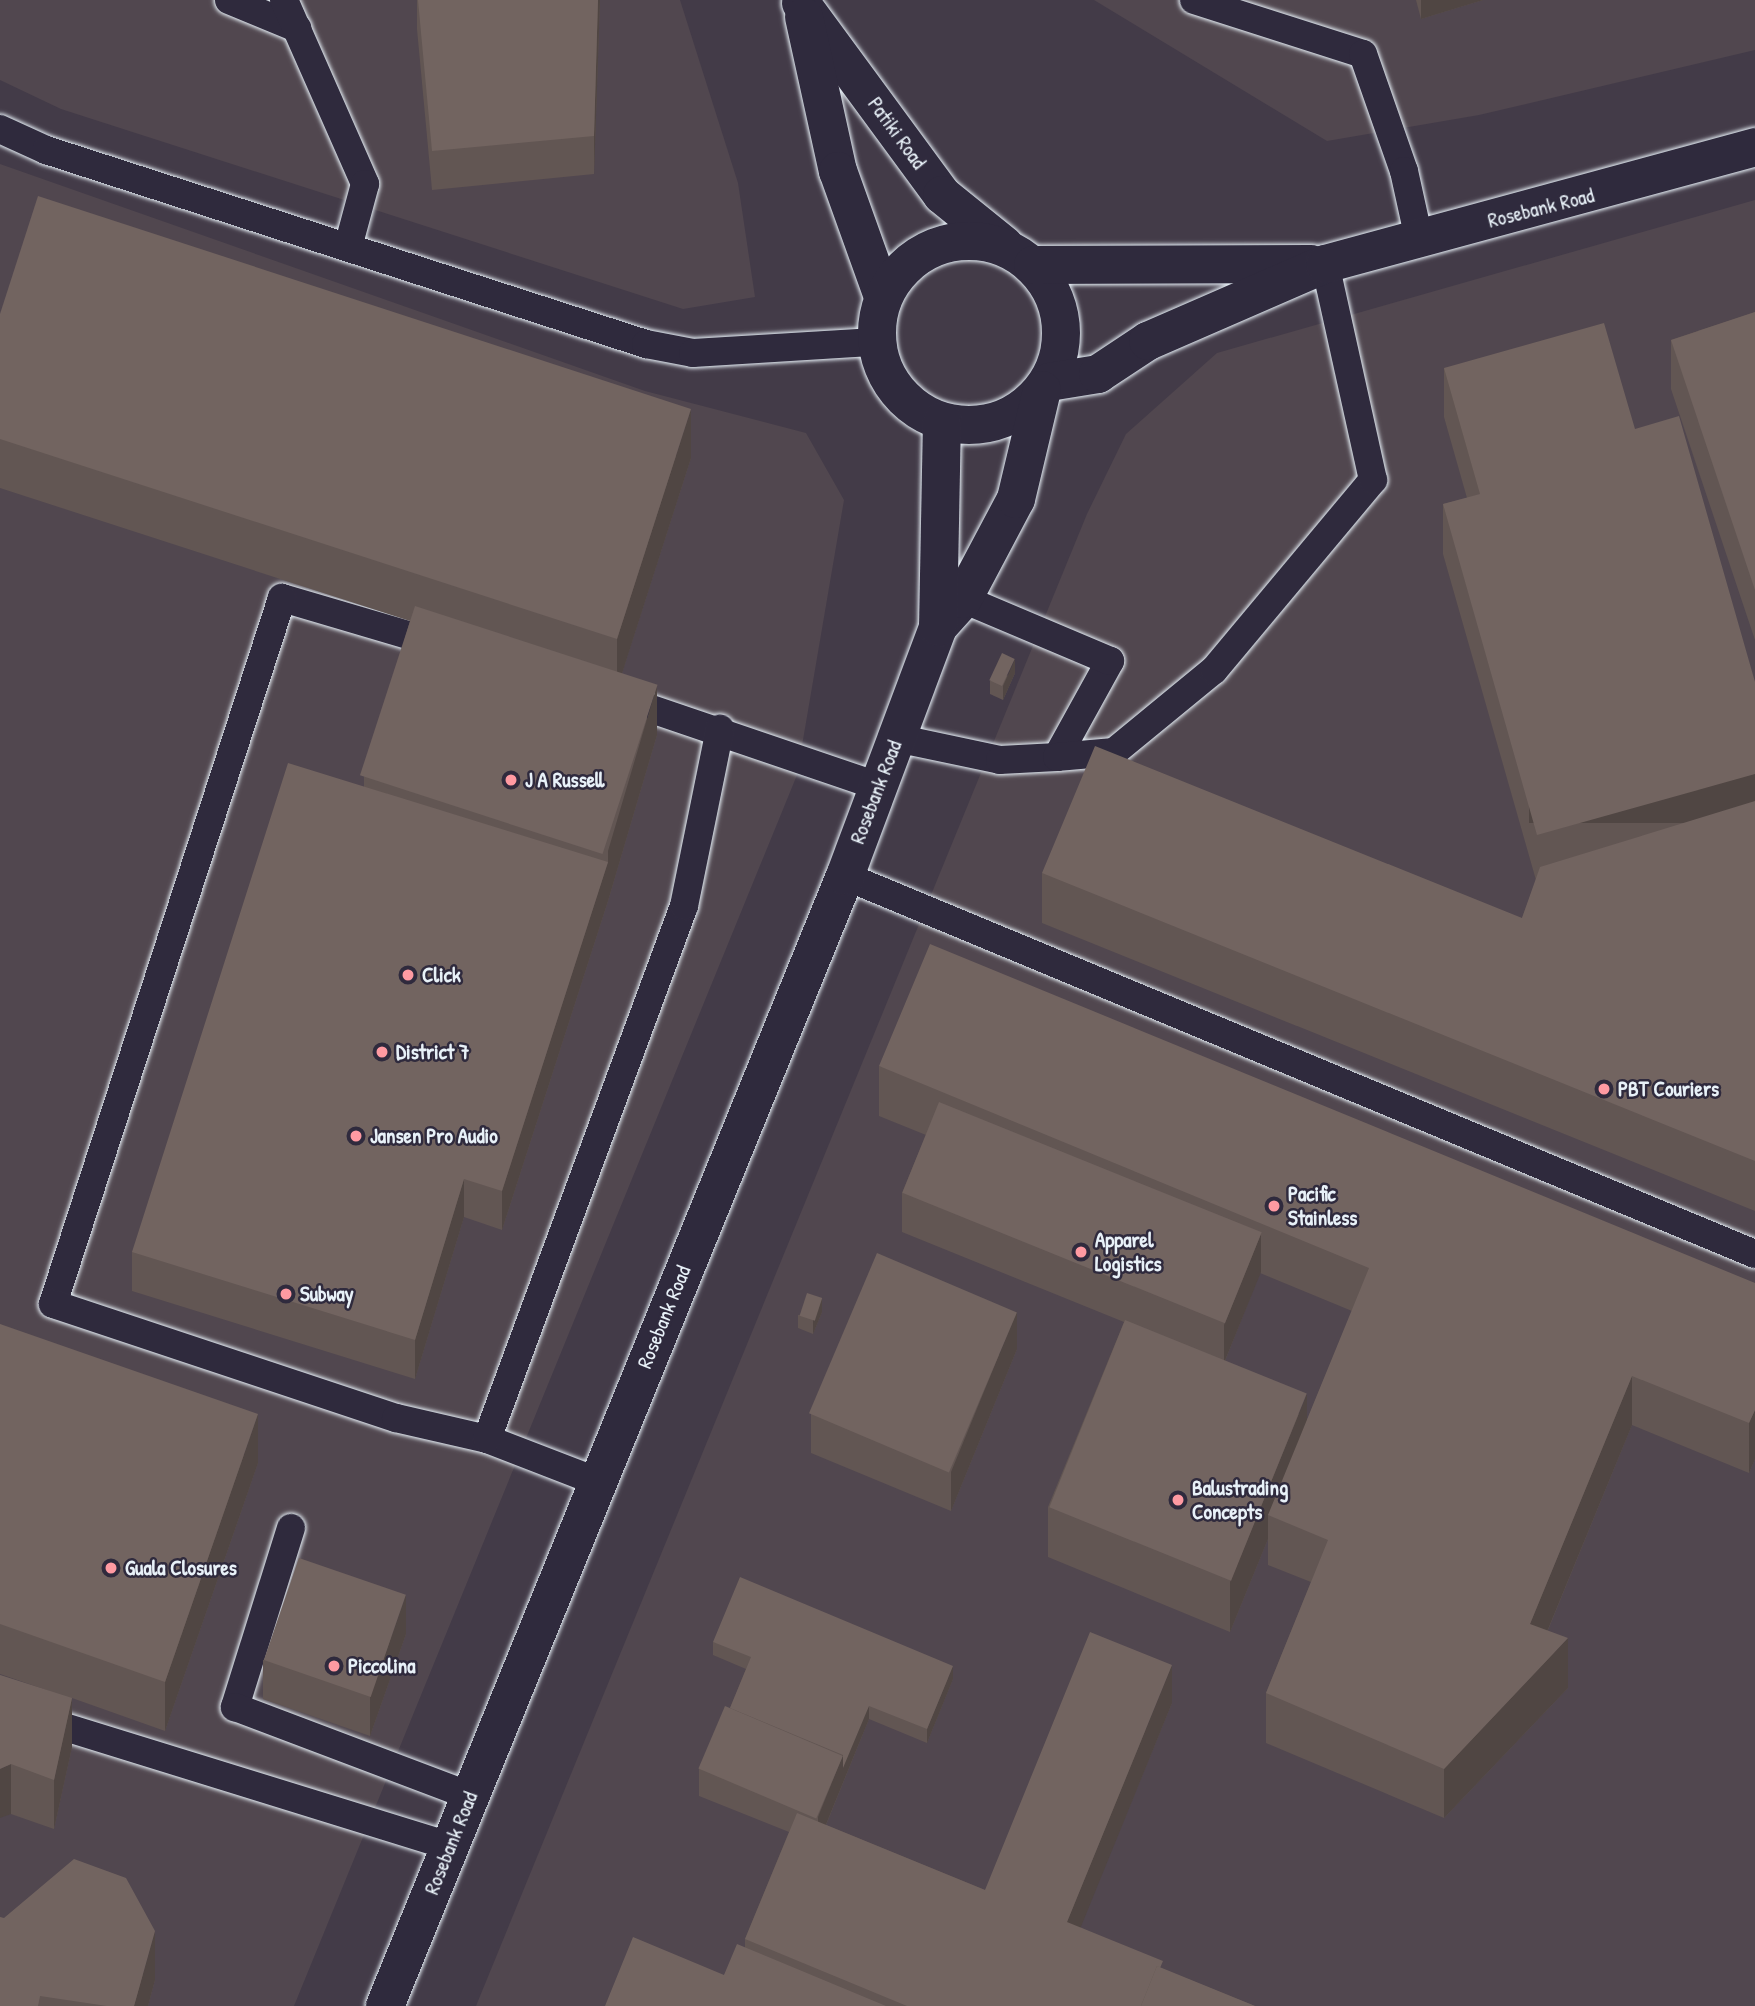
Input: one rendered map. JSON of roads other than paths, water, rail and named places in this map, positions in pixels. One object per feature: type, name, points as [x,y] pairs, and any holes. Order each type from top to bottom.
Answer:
[{"type":"main road","name":"Patiki Road","points":[[801,1],[942,195],[1020,257]]},
{"type":"main road","name":"Patiki Road","points":[[801,1],[838,171],[883,297]]},
{"type":"main road","name":"Rosebank Road","points":[[384,2006],[845,876],[896,738],[950,613],[1016,499],[1046,386],[1097,374],[1148,341],[1325,264],[1755,148]]},
{"type":"main road","points":[[979,240],[1020,257],[1053,295],[1062,330],[1046,386],[1013,414],[978,425],[942,422],[901,397],[875,342],[883,297],[898,272],[940,245],[979,240]]},
{"type":"main road","name":"Rosebank Road","points":[[1020,257],[1325,264]]},
{"type":"main road","name":"Rosebank Road","points":[[942,422],[950,613]]},
{"type":"lane","points":[[229,0],[297,28]]},
{"type":"lane","points":[[284,0],[365,184],[348,247]]},
{"type":"lane","points":[[1194,0],[1363,54],[1404,171],[1419,239]]},
{"type":"lane","points":[[0,129],[348,247],[693,353],[875,342]]},
{"type":"lane","points":[[896,738],[1000,760],[1114,752],[1214,670],[1373,480],[1325,264]]},
{"type":"lane","points":[[466,653],[282,598],[53,1304],[396,1418],[487,1439],[596,1481]]},
{"type":"lane","points":[[950,613],[1110,661],[1057,757]]},
{"type":"lane","points":[[598,692],[719,729],[878,786]]},
{"type":"lane","points":[[487,1439],[684,906],[719,729]]},
{"type":"lane","points":[[845,876],[1755,1254]]},
{"type":"lane","points":[[291,1528],[235,1707],[470,1796]]},
{"type":"lane","points":[[0,1707],[449,1846]]},
{"type":"place","name":"J A Russell","points":[[511,780]]},
{"type":"place","name":"Click","points":[[408,975]]},
{"type":"place","name":"District 7","points":[[382,1052]]},
{"type":"place","name":"PBT Couriers","points":[[1604,1089]]},
{"type":"place","name":"Jansen Pro Audio","points":[[356,1136]]},
{"type":"place","name":"Pacific Stainless","points":[[1274,1206]]},
{"type":"place","name":"Apparel Logistics","points":[[1081,1252]]},
{"type":"place","name":"Subway","points":[[286,1294]]},
{"type":"place","name":"Balustrading Concepts","points":[[1178,1500]]},
{"type":"place","name":"Guala Closures","points":[[111,1568]]},
{"type":"place","name":"Piccolina","points":[[334,1666]]}]
